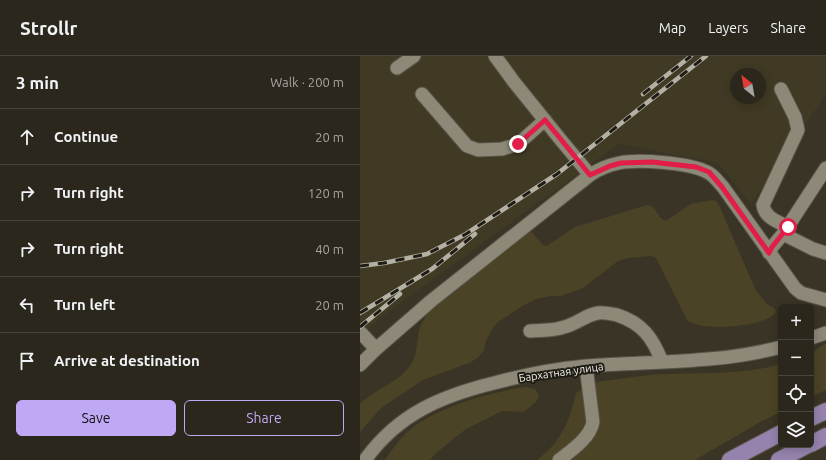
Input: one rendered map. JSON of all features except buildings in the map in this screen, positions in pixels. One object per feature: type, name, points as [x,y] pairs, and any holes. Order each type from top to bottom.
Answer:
[{"type":"main road","points":[[814,417],[826,411]]},
{"type":"main road","points":[[730,460],[778,435]]},
{"type":"main road","points":[[814,442],[826,436]]},
{"type":"main road","points":[[779,460],[802,448]]},
{"type":"street","points":[[397,68],[414,56]]},
{"type":"street","points":[[495,56],[590,175]]},
{"type":"street","points":[[781,89],[796,117],[798,130],[763,205],[764,211],[768,217],[813,249],[826,253]]},
{"type":"street","points":[[422,94],[467,146],[478,150],[502,149],[518,144],[545,120]]},
{"type":"street","points":[[360,365],[431,300],[590,175],[621,163],[652,162],[696,167],[709,172],[722,187],[794,288],[802,293],[826,300]]},
{"type":"street","points":[[769,253],[826,168]]},
{"type":"street","points":[[530,331],[564,328],[585,316],[600,312],[611,314],[626,318],[640,326],[656,346],[662,362]]},
{"type":"street","points":[[360,332],[376,349]]},
{"type":"street","points":[[814,337],[826,333]]},
{"type":"street","name":"Бархатная улица","points":[[365,460],[386,435],[419,409],[469,389],[538,372],[586,366],[713,359],[778,349]]},
{"type":"street","points":[[559,460],[576,446],[592,429],[593,422],[586,366]]},
{"type":"shaded area","points":[[360,56],[826,56],[826,94],[751,204],[718,163],[619,144],[384,315],[360,336]]},
{"type":"shaded area","points":[[712,200],[716,201],[719,205],[756,291],[768,305],[773,307],[776,311],[771,317],[761,321],[733,326],[718,327],[694,324],[687,320],[656,258],[651,256],[628,258],[618,261],[583,288],[561,296],[536,299],[524,305],[498,322],[491,331],[486,341],[484,350],[478,358],[469,363],[423,380],[381,408],[360,432],[360,404],[366,398],[394,381],[406,371],[416,352],[418,335],[427,314],[529,231],[532,232],[543,245],[547,246],[575,227],[647,205],[653,208],[666,221],[691,204]]},
{"type":"shaded area","points":[[826,343],[826,390],[814,396],[814,376],[814,351]]},
{"type":"shaded area","points":[[778,365],[778,413],[762,421],[695,460],[537,460],[553,446],[563,430],[576,393],[588,385],[597,382],[639,376],[738,372]]},
{"type":"shaded area","points":[[526,387],[535,389],[539,395],[536,402],[526,410],[522,412],[502,411],[466,429],[436,453],[430,460],[385,460],[406,433],[417,424],[431,416],[462,402],[511,389]]},
{"type":"railway","points":[[643,94],[691,56]]},
{"type":"railway","points":[[360,266],[384,263],[427,254],[466,234],[557,174],[706,56]]},
{"type":"railway","points":[[360,313],[432,269],[475,234]]},
{"type":"railway","points":[[360,327],[400,294]]},
{"type":"route","points":[[518,144],[545,120],[590,175],[621,163],[652,162],[696,167],[709,172],[714,177],[769,253],[788,227]]}]
